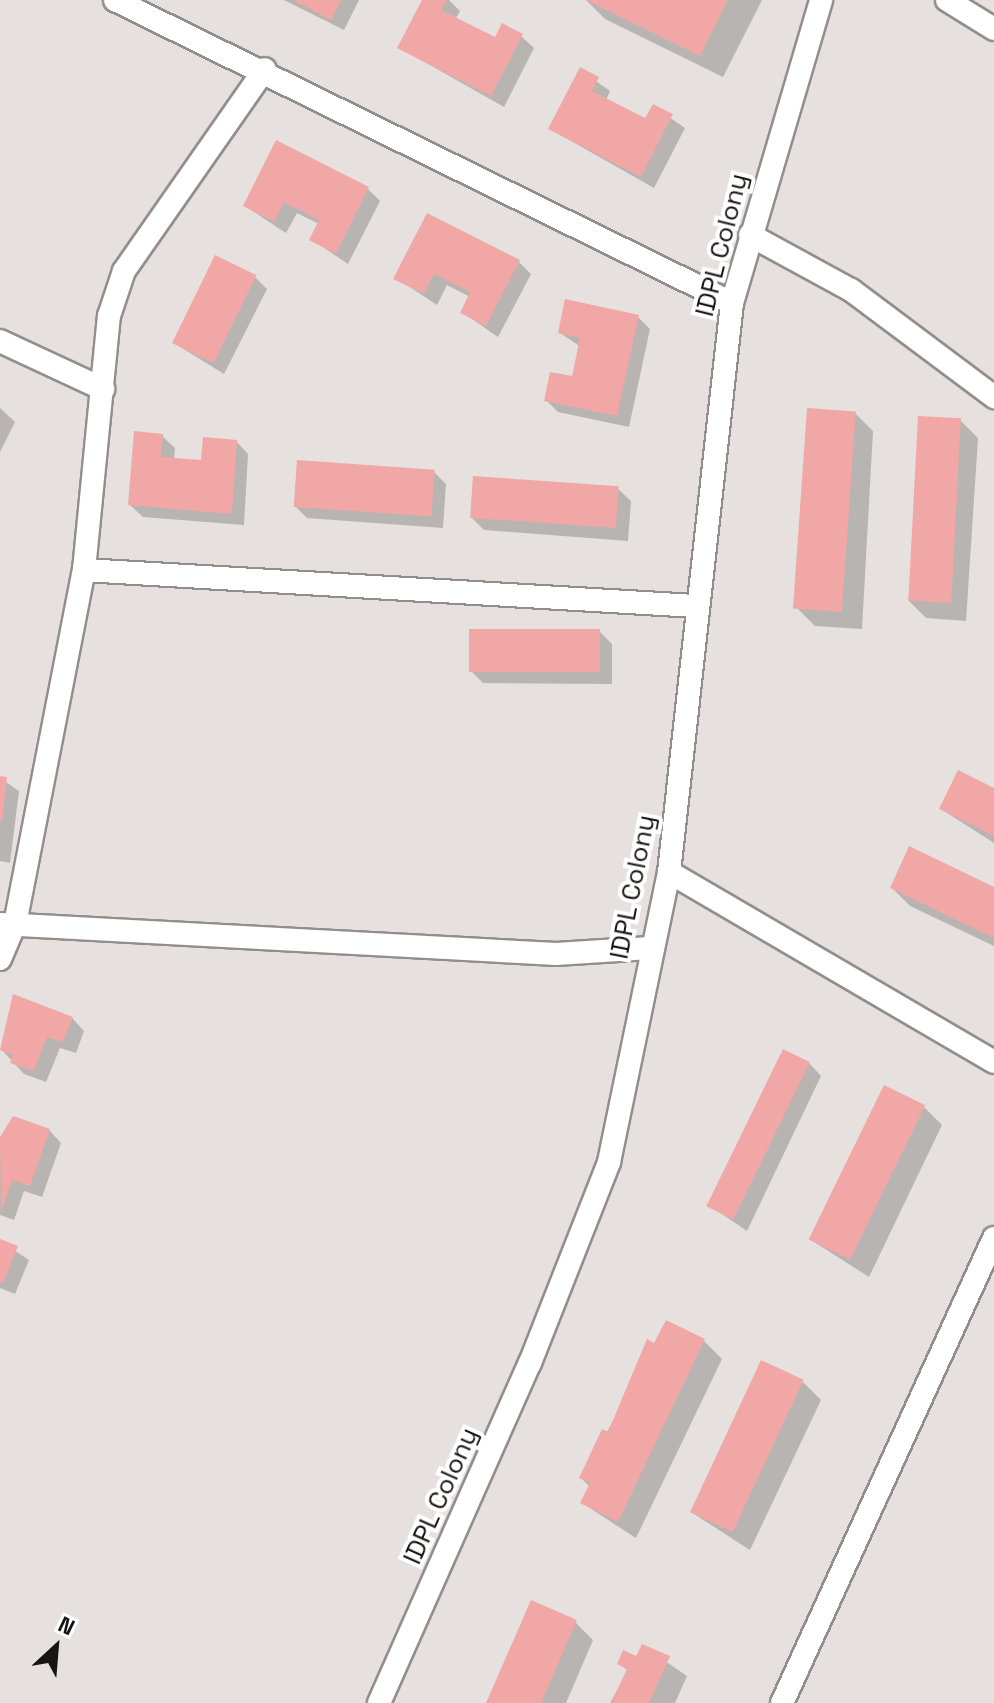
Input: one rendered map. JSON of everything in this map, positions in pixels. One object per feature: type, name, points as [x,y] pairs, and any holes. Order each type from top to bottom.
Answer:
[{"type":"lane","points":[[115,0],[265,69],[732,303]]},
{"type":"lane","name":"IDPL Colony","points":[[379,1703],[530,1363],[609,1162],[650,948],[669,872],[696,606],[732,303],[821,0]]},
{"type":"lane","points":[[947,0],[994,29]]},
{"type":"lane","points":[[0,959],[84,570],[109,316],[124,271],[265,69]]},
{"type":"lane","points":[[750,235],[851,290],[994,397]]},
{"type":"lane","points":[[0,341],[103,389]]},
{"type":"lane","points":[[84,570],[696,606]]},
{"type":"lane","points":[[669,872],[994,1062]]},
{"type":"lane","points":[[8,924],[556,954],[650,948]]},
{"type":"lane","points":[[782,1703],[994,1238]]},
{"type":"building","points":[[293,0],[341,0],[331,20]]},
{"type":"building","points":[[422,0],[447,0],[441,10],[495,37],[502,23],[523,34],[491,96],[397,48]]},
{"type":"building","points":[[586,0],[728,0],[700,56]]},
{"type":"building","points":[[580,67],[599,77],[592,91],[645,118],[653,104],[673,114],[641,177],[548,129]]},
{"type":"building","points":[[276,140],[369,187],[336,254],[309,240],[319,220],[284,202],[274,222],[243,206]]},
{"type":"building","points":[[427,213],[520,260],[486,326],[460,313],[470,292],[434,274],[424,294],[393,279]]},
{"type":"building","points":[[215,255],[256,275],[213,363],[172,343]]},
{"type":"building","points":[[565,299],[639,315],[617,416],[544,401],[550,372],[572,376],[580,338],[558,333]]},
{"type":"building","points":[[807,408],[856,411],[842,612],[793,609]]},
{"type":"building","points":[[918,416],[961,418],[951,603],[908,601]]},
{"type":"building","points":[[134,431],[163,434],[161,457],[201,460],[203,437],[237,440],[232,514],[128,505]]},
{"type":"building","points":[[297,460],[435,470],[431,517],[294,507]]},
{"type":"building","points":[[473,476],[619,486],[616,528],[470,518]]},
{"type":"building","points":[[469,629],[600,629],[600,672],[469,672]]},
{"type":"building","points":[[958,770],[994,788],[994,836],[939,809]]},
{"type":"building","points":[[0,776],[7,777],[2,822],[0,822]]},
{"type":"building","points":[[909,846],[994,887],[994,938],[890,888]]},
{"type":"building","points":[[13,994],[73,1017],[63,1042],[47,1037],[34,1071],[10,1063],[13,1055],[0,1050]]},
{"type":"building","points":[[783,1049],[810,1062],[733,1219],[706,1206]]},
{"type":"building","points":[[884,1085],[925,1105],[850,1260],[809,1240]]},
{"type":"building","points":[[13,1116],[50,1129],[30,1186],[12,1180],[1,1213],[0,1137]]},
{"type":"building","points":[[0,1239],[18,1246],[3,1283],[0,1282]]},
{"type":"building","points":[[666,1320],[705,1339],[618,1522],[580,1503],[590,1483],[579,1478],[602,1429],[608,1432],[647,1339],[654,1343]]},
{"type":"building","points":[[761,1360],[804,1380],[733,1532],[690,1512]]},
{"type":"building","points":[[531,1600],[577,1620],[541,1703],[486,1703]]},
{"type":"building","points":[[642,1644],[670,1656],[649,1703],[611,1703],[627,1669],[617,1664],[623,1650],[636,1656]]}]
